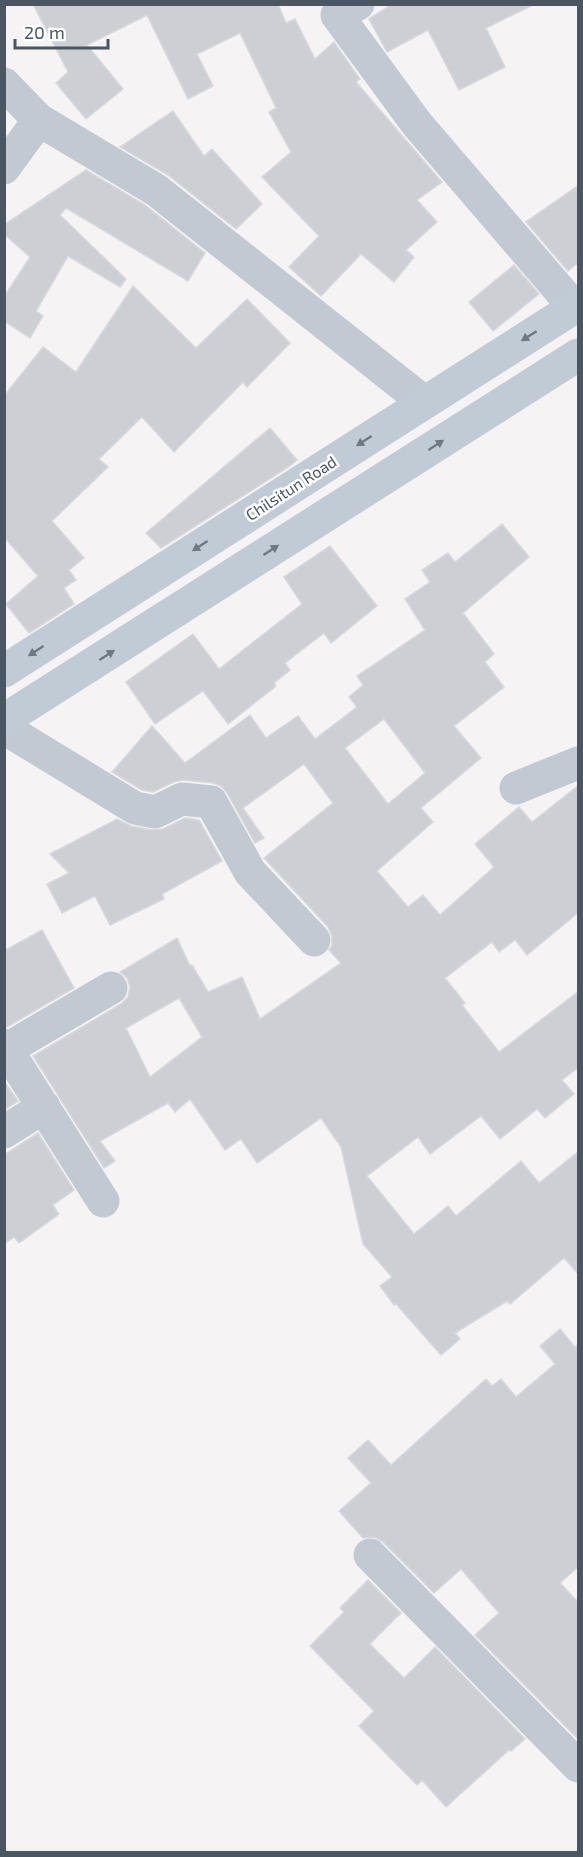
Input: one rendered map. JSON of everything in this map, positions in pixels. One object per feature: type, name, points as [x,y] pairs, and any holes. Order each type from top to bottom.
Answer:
[{"type":"main road","name":"Chilsitun Road","points":[[4,671],[424,402],[577,307]]},
{"type":"main road","points":[[4,720],[579,355]]},
{"type":"street","points":[[358,4],[337,15],[417,124],[577,307]]},
{"type":"street","points":[[4,84],[39,120],[156,190],[424,402]]},
{"type":"street","points":[[4,168],[39,120]]},
{"type":"street","points":[[4,728],[135,808],[155,812],[182,799],[211,802],[250,872],[314,940]]},
{"type":"street","points":[[516,789],[579,763]]},
{"type":"street","points":[[103,1201],[6,1047],[111,988]]},
{"type":"street","points":[[4,1132],[44,1107]]},
{"type":"street","points":[[370,1555],[579,1766]]},
{"type":"building","points":[[33,4],[278,4],[286,23],[295,19],[315,59],[334,42],[360,79],[356,82],[442,182],[417,200],[437,222],[406,250],[414,257],[394,282],[361,254],[321,296],[289,267],[319,236],[262,177],[291,152],[269,112],[276,108],[240,33],[197,54],[213,86],[188,99],[147,15],[87,45],[123,89],[86,119],[56,83],[68,72]]},
{"type":"building","points":[[392,4],[535,4],[486,28],[505,67],[459,90],[428,30],[387,52],[369,19]]},
{"type":"building","points":[[173,111],[204,156],[212,149],[262,204],[236,229],[168,175],[120,147]]},
{"type":"building","points":[[86,170],[145,205],[205,253],[188,281],[66,208],[60,215],[126,279],[120,287],[68,256],[36,311],[43,316],[30,338],[4,321],[4,297],[30,257],[4,234],[4,225]]},
{"type":"building","points":[[579,185],[579,262],[568,271],[526,222]]},
{"type":"building","points":[[514,265],[539,294],[493,331],[469,302]]},
{"type":"building","points":[[133,286],[196,348],[247,299],[290,343],[247,387],[243,382],[174,452],[142,417],[99,459],[108,467],[52,521],[84,558],[69,570],[76,580],[64,588],[74,604],[29,633],[6,604],[38,576],[4,537],[4,396],[43,347],[76,372]]},
{"type":"building","points":[[270,428],[297,460],[290,466],[161,548],[146,533]]},
{"type":"building","points":[[502,524],[529,557],[463,613],[494,654],[485,662],[504,687],[454,726],[481,758],[421,808],[433,822],[377,871],[408,907],[423,895],[440,915],[494,867],[475,844],[519,807],[532,822],[579,785],[579,912],[527,955],[515,940],[499,952],[492,942],[445,978],[465,1003],[462,1005],[499,1052],[579,991],[579,1067],[562,1080],[574,1094],[545,1118],[537,1109],[500,1139],[481,1116],[430,1154],[418,1137],[367,1176],[414,1234],[448,1206],[456,1216],[521,1161],[539,1183],[579,1151],[579,1275],[564,1258],[510,1304],[507,1301],[455,1333],[460,1339],[441,1355],[396,1304],[394,1305],[380,1286],[392,1277],[363,1244],[341,1147],[321,1118],[257,1163],[241,1139],[225,1150],[190,1099],[175,1112],[168,1103],[100,1141],[115,1161],[104,1168],[33,1056],[121,1004],[128,997],[130,987],[127,978],[120,972],[177,938],[190,966],[192,965],[208,992],[242,977],[260,1019],[341,963],[329,950],[332,945],[332,936],[328,927],[264,858],[333,803],[304,764],[243,808],[264,838],[255,843],[221,786],[183,780],[153,792],[142,790],[112,772],[152,726],[185,763],[250,715],[266,738],[298,716],[315,739],[357,707],[349,697],[363,685],[357,676],[425,630],[405,599],[430,582],[422,570],[448,553],[455,562]],"holes":[[[384,719],[425,773],[388,804],[345,748]],[[179,998],[202,1037],[150,1077],[126,1028]]]},
{"type":"building","points":[[330,546],[377,606],[331,643],[324,633],[285,663],[290,670],[274,683],[276,686],[228,724],[203,691],[155,724],[126,682],[193,634],[219,669],[302,604],[284,577]]},
{"type":"building","points":[[185,818],[199,820],[222,861],[162,894],[164,899],[110,925],[95,896],[62,913],[47,884],[69,873],[50,854],[117,819],[131,826],[152,830],[163,829]]},
{"type":"building","points":[[42,930],[74,988],[7,1027],[4,1026],[4,951]]},
{"type":"building","points":[[4,1081],[18,1101],[6,1109],[4,1106]]},
{"type":"building","points":[[38,1133],[74,1190],[53,1205],[59,1214],[19,1243],[14,1237],[4,1244],[4,1155]]},
{"type":"building","points":[[560,1329],[575,1347],[579,1344],[579,1566],[560,1583],[579,1603],[579,1740],[475,1635],[499,1613],[461,1569],[434,1593],[383,1542],[374,1537],[363,1538],[339,1511],[371,1483],[348,1458],[368,1440],[391,1465],[486,1379],[492,1386],[501,1379],[516,1397],[555,1364],[540,1346]]},
{"type":"building","points":[[368,1580],[401,1613],[370,1644],[404,1678],[435,1647],[525,1739],[511,1751],[509,1750],[446,1807],[422,1780],[417,1785],[359,1726],[374,1711],[310,1646],[344,1612],[340,1608]]}]
